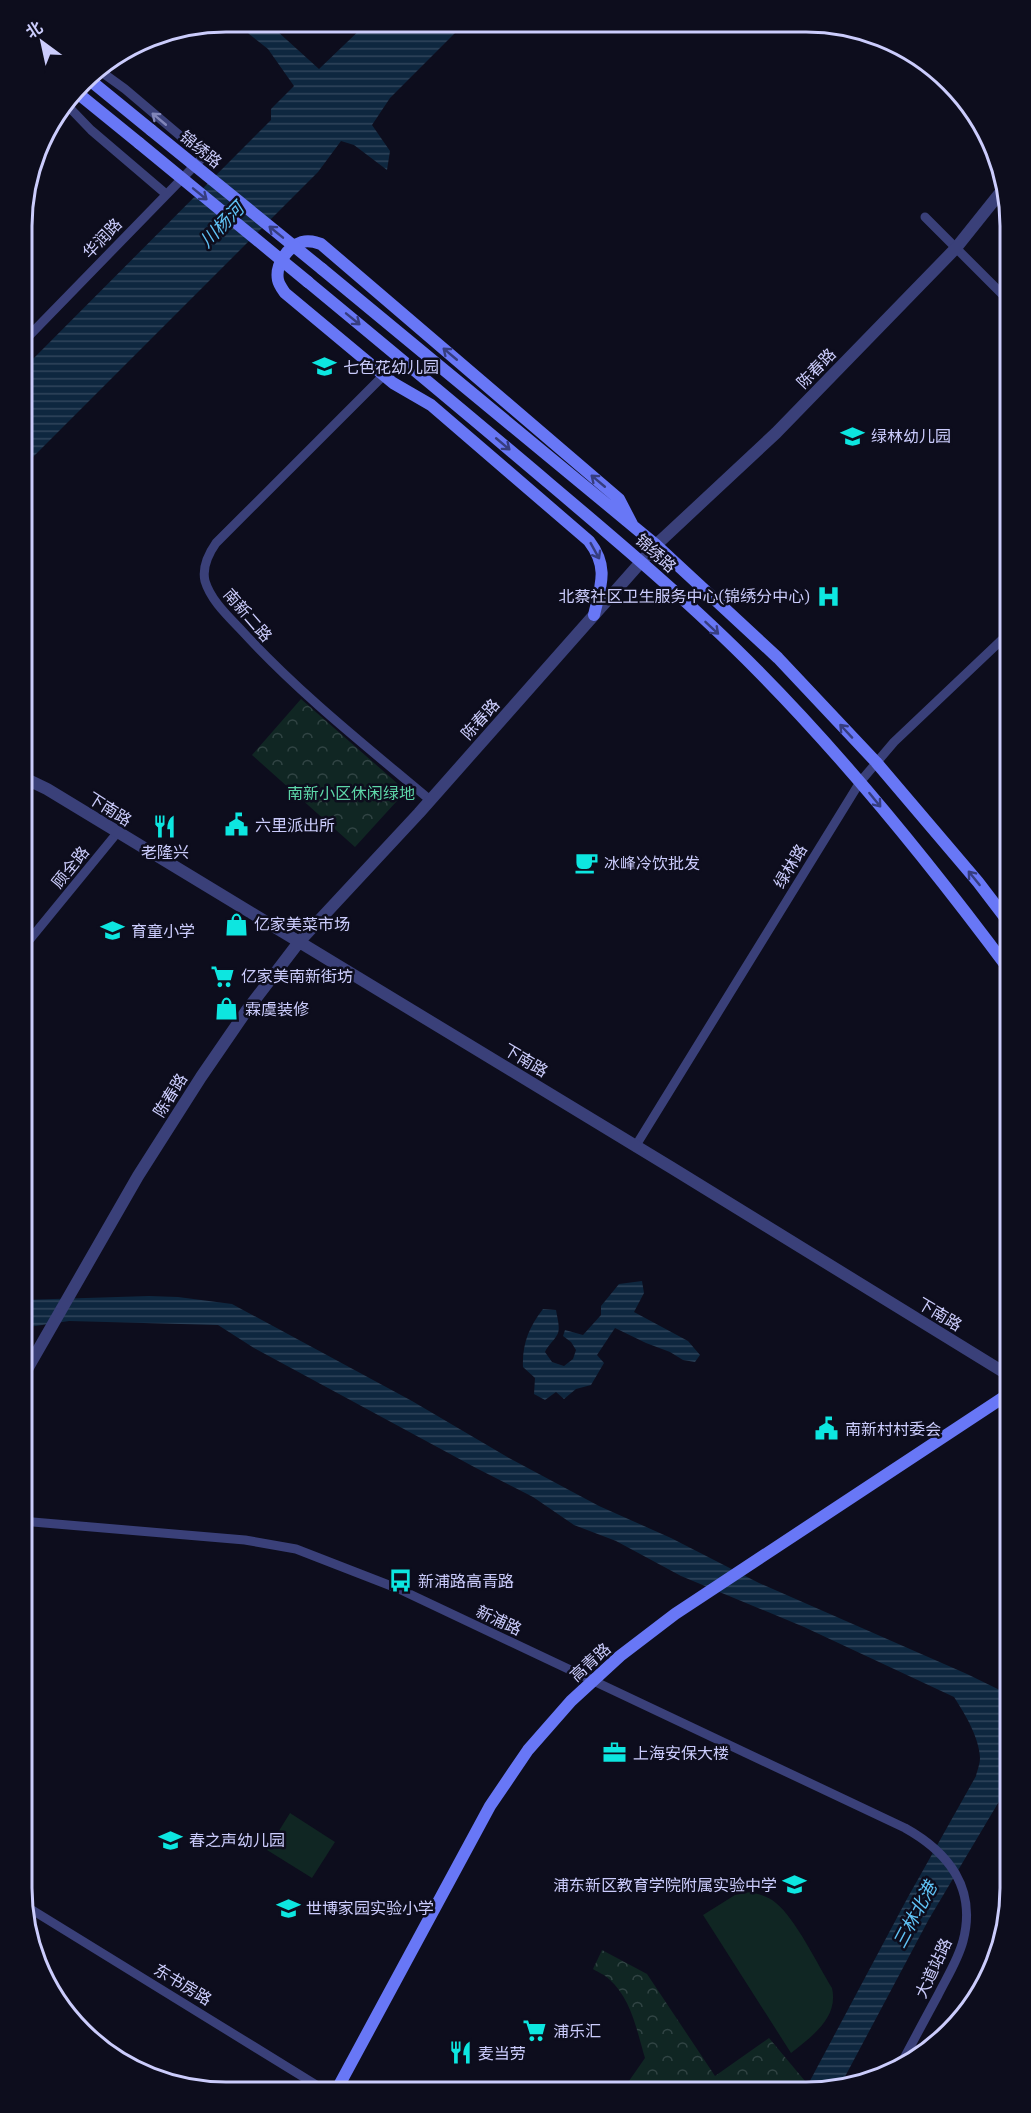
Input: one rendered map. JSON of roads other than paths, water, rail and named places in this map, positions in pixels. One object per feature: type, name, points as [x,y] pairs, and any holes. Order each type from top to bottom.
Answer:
[{"type":"main road","name":"锦绣路","points":[[94,83],[656,545],[778,658],[876,762],[1000,910]]},
{"type":"main road","name":"锦绣路","points":[[81,96],[452,401],[642,562],[758,671],[860,782],[956,898],[1000,957]]},
{"type":"main road","name":"锦绣路","points":[[594,615],[602,569],[599,554],[589,541],[430,405],[393,383],[285,293],[278,281],[282,258],[302,242],[311,241],[321,244],[619,499],[633,526]]},
{"type":"main road","name":"高青路","points":[[341,2082],[490,1806],[542,1734],[592,1680],[646,1635],[705,1594],[999,1400]]},
{"type":"street","name":"华润路","points":[[32,332],[204,156],[104,74]]},
{"type":"street","points":[[71,109],[166,194]]},
{"type":"street","name":"陈春路","points":[[32,1359],[138,1176],[201,1077],[247,1010],[299,942],[430,800],[656,545],[776,433],[956,248],[997,197]]},
{"type":"street","points":[[925,217],[1000,292]]},
{"type":"street","name":"南新二路","points":[[384,375],[216,543],[207,555],[204,579],[212,597],[271,662],[430,800]]},
{"type":"street","name":"绿林路","points":[[635,1147],[860,782],[894,742],[1000,642]]},
{"type":"street","name":"下南路","points":[[32,782],[999,1369]]},
{"type":"street","name":"顾全路","points":[[32,937],[117,833]]},
{"type":"street","name":"新浦路","points":[[32,1522],[244,1539],[296,1549],[399,1589],[905,1828],[934,1847]]},
{"type":"street","name":"大道站路","points":[[907,2053],[950,1972],[963,1942],[966,1906],[957,1877],[934,1847]]},
{"type":"street","name":"东书房路","points":[[33,1910],[311,2082]]},
{"type":"water","name":"川杨河","points":[[247,32],[278,32],[319,69],[358,32],[456,32],[390,98],[372,125],[390,151],[387,170],[354,145],[341,141],[318,172],[32,458],[32,360],[271,120],[271,109],[294,86],[268,49]]},
{"type":"water","points":[[642,1281],[644,1293],[634,1312],[688,1341],[700,1355],[695,1362],[683,1360],[615,1328],[597,1355],[604,1363],[591,1385],[576,1389],[564,1399],[556,1392],[545,1400],[534,1394],[535,1378],[523,1367],[524,1351],[530,1329],[543,1309],[556,1310],[559,1326],[557,1335],[545,1352],[552,1362],[564,1366],[573,1359],[576,1350],[563,1336],[565,1330],[583,1335],[601,1315],[601,1306],[619,1284]]},
{"type":"water","name":"三林北港","points":[[149,1296],[232,1304],[412,1401],[509,1458],[599,1506],[671,1538],[759,1583],[999,1690],[999,1801],[929,1919],[845,2077],[809,2082],[908,1897],[976,1776],[980,1758],[977,1742],[967,1718],[954,1697],[804,1627],[681,1576],[616,1541],[574,1525],[533,1497],[254,1348],[218,1325],[69,1321],[32,1327],[32,1300]]},
{"type":"place","name":"七色花幼儿园","points":[[325,367]]},
{"type":"place","name":"绿林幼儿园","points":[[853,436]]},
{"type":"place","name":"北蔡社区卫生服务中心(锦绣分中心)","points":[[828,596]]},
{"type":"place","name":"六里派出所","points":[[237,825]]},
{"type":"place","name":"老隆兴","points":[[165,827]]},
{"type":"place","name":"冰峰冷饮批发","points":[[586,863]]},
{"type":"place","name":"亿家美菜市场","points":[[236,924]]},
{"type":"place","name":"育童小学","points":[[113,931]]},
{"type":"place","name":"亿家美南新街坊","points":[[223,976]]},
{"type":"place","name":"霖虞装修","points":[[227,1009]]},
{"type":"place","name":"南新村村委会","points":[[827,1429]]},
{"type":"place","name":"新浦路高青路","points":[[400,1581]]},
{"type":"place","name":"上海安保大楼","points":[[615,1753]]},
{"type":"place","name":"春之声幼儿园","points":[[171,1840]]},
{"type":"place","name":"浦东新区教育学院附属实验中学","points":[[795,1885]]},
{"type":"place","name":"世博家园实验小学","points":[[288,1908]]},
{"type":"place","name":"浦乐汇","points":[[535,2031]]},
{"type":"place","name":"麦当劳","points":[[460,2053]]},
{"type":"park label","name":"南新小区休闲绿地","points":[[351,793]]}]
